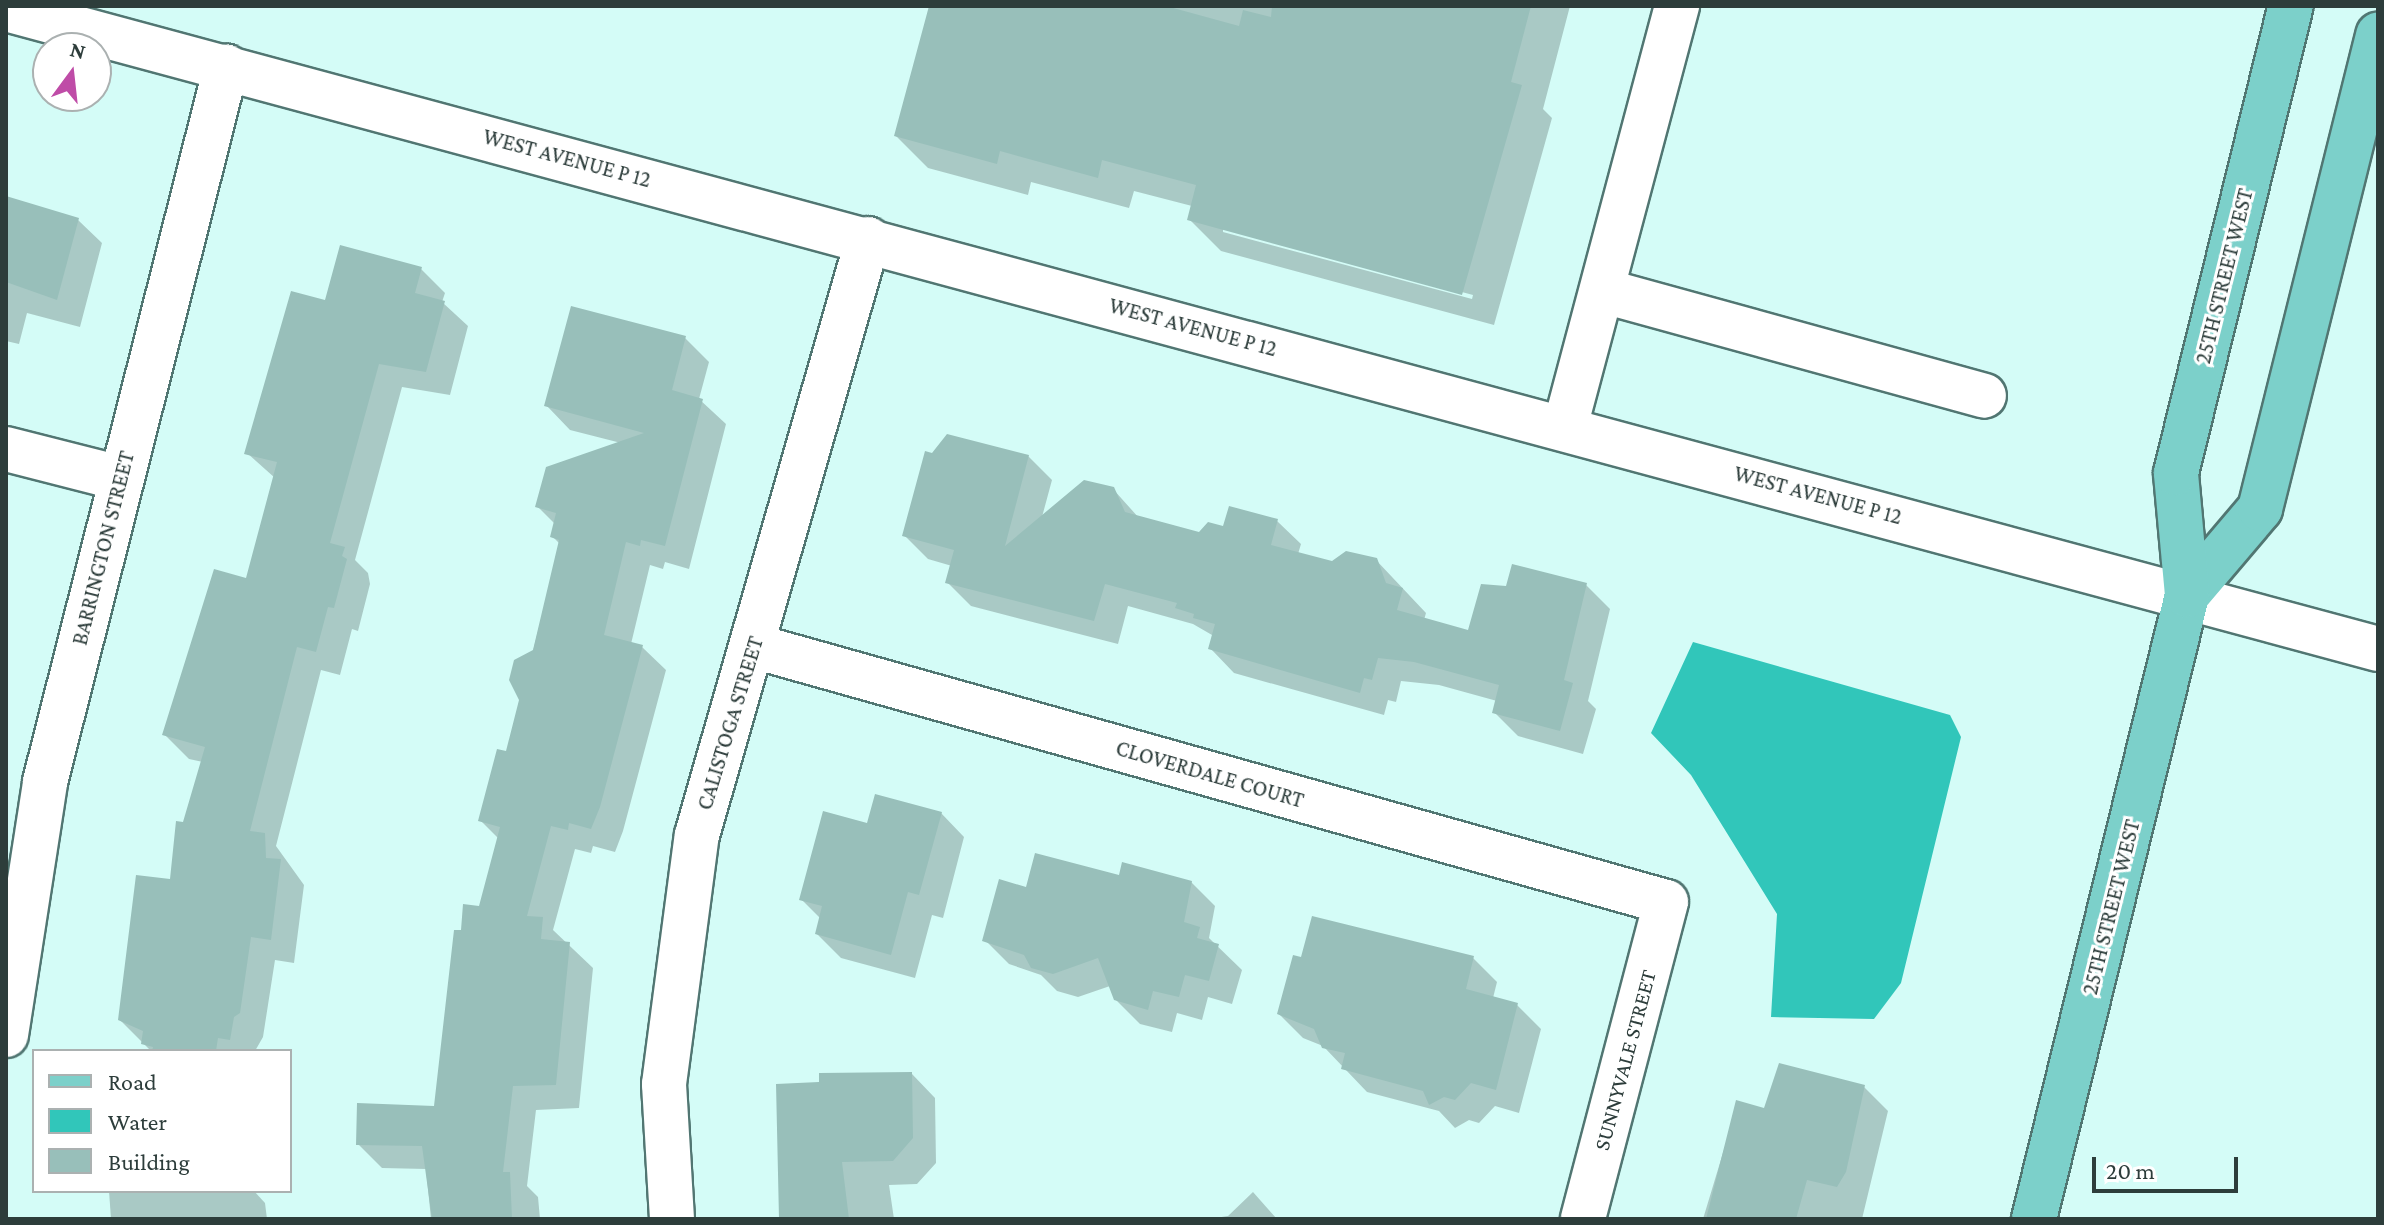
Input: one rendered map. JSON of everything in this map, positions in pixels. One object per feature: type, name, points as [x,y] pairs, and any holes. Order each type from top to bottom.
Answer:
[{"type":"main road","name":"25TH STREET WEST","points":[[2034,1219],[2187,595],[2176,473],[2291,6]]},
{"type":"main road","name":"25TH STREET WEST","points":[[2187,595],[2260,509],[2378,34]]},
{"type":"street","points":[[1565,427],[1604,291],[1677,6]]},
{"type":"street","name":"WEST AVENUE P 12","points":[[6,9],[1565,427],[2378,649]]},
{"type":"street","name":"BARRINGTON STREET","points":[[6,1035],[45,782],[226,67]]},
{"type":"street","name":"CALISTOGA STREET","points":[[672,1219],[664,1084],[697,835],[754,646],[868,239]]},
{"type":"street","points":[[1604,291],[1984,396]]},
{"type":"street","points":[[6,449],[120,478]]},
{"type":"street","name":"CLOVERDALE COURT","points":[[754,646],[1666,902]]},
{"type":"street","name":"SUNNYVALE STREET","points":[[1583,1219],[1666,902]]},
{"type":"water","points":[[1693,642],[1950,715],[1961,737],[1901,983],[1874,1019],[1771,1017],[1777,914],[1691,775],[1651,733]]},
{"type":"building","points":[[929,6],[1166,6],[1239,26],[1243,10],[1271,17],[1272,6],[1531,6],[1511,82],[1522,85],[1462,295],[1187,220],[1196,185],[1102,160],[1098,178],[1000,151],[997,164],[894,136]]},
{"type":"building","points":[[6,196],[79,218],[57,300],[6,282]]},
{"type":"building","points":[[340,245],[422,267],[415,293],[445,301],[426,372],[379,364],[330,543],[345,547],[342,556],[347,559],[334,608],[328,607],[316,652],[297,647],[250,831],[265,833],[266,858],[281,859],[271,940],[251,937],[240,1013],[234,1017],[230,1040],[218,1038],[216,1049],[152,1049],[141,1044],[143,1031],[118,1020],[136,875],[170,879],[176,821],[183,822],[205,747],[162,735],[214,569],[246,578],[277,462],[244,454],[291,291],[325,300]]},
{"type":"building","points":[[571,306],[686,336],[672,390],[703,399],[665,546],[641,540],[640,546],[626,542],[604,635],[643,645],[600,807],[591,829],[569,823],[568,830],[551,826],[527,916],[543,917],[541,939],[570,942],[556,1085],[513,1086],[503,1172],[510,1172],[512,1219],[432,1219],[422,1146],[356,1145],[357,1103],[434,1106],[454,930],[461,930],[463,904],[479,906],[500,827],[478,821],[497,749],[506,751],[519,700],[509,680],[514,660],[533,650],[559,540],[550,537],[556,513],[535,507],[546,467],[644,433],[544,406]]},
{"type":"building","points":[[947,434],[1029,455],[1005,546],[1084,480],[1114,487],[1125,512],[1199,532],[1208,522],[1223,526],[1229,506],[1278,519],[1271,545],[1332,561],[1346,551],[1377,558],[1386,583],[1403,588],[1397,610],[1468,630],[1481,584],[1506,586],[1512,564],[1587,583],[1564,680],[1573,683],[1560,731],[1492,713],[1499,685],[1414,662],[1378,658],[1372,680],[1364,678],[1360,693],[1208,649],[1215,624],[1193,618],[1194,614],[1175,608],[1177,603],[1105,584],[1094,621],[945,583],[954,550],[902,536],[925,451],[932,453]]},
{"type":"building","points":[[875,794],[942,812],[919,895],[908,892],[891,955],[815,934],[822,906],[799,900],[823,811],[867,823]]},
{"type":"building","points":[[1035,853],[1119,875],[1122,862],[1192,881],[1184,922],[1200,927],[1197,938],[1219,944],[1209,981],[1185,975],[1179,997],[1153,991],[1148,1010],[1114,1000],[1098,958],[1053,974],[1031,968],[1024,955],[982,941],[999,879],[1026,887]]},
{"type":"building","points":[[1312,916],[1474,956],[1466,989],[1518,1003],[1496,1090],[1471,1083],[1455,1100],[1444,1097],[1429,1105],[1423,1091],[1341,1069],[1345,1053],[1322,1048],[1314,1029],[1277,1014],[1293,955],[1301,957]]},
{"type":"building","points":[[1779,1063],[1865,1085],[1846,1172],[1837,1187],[1807,1180],[1796,1219],[1706,1219],[1736,1100],[1764,1108]]},
{"type":"building","points":[[912,1072],[913,1138],[893,1161],[842,1162],[849,1219],[779,1219],[776,1084],[819,1082],[819,1073]]}]
